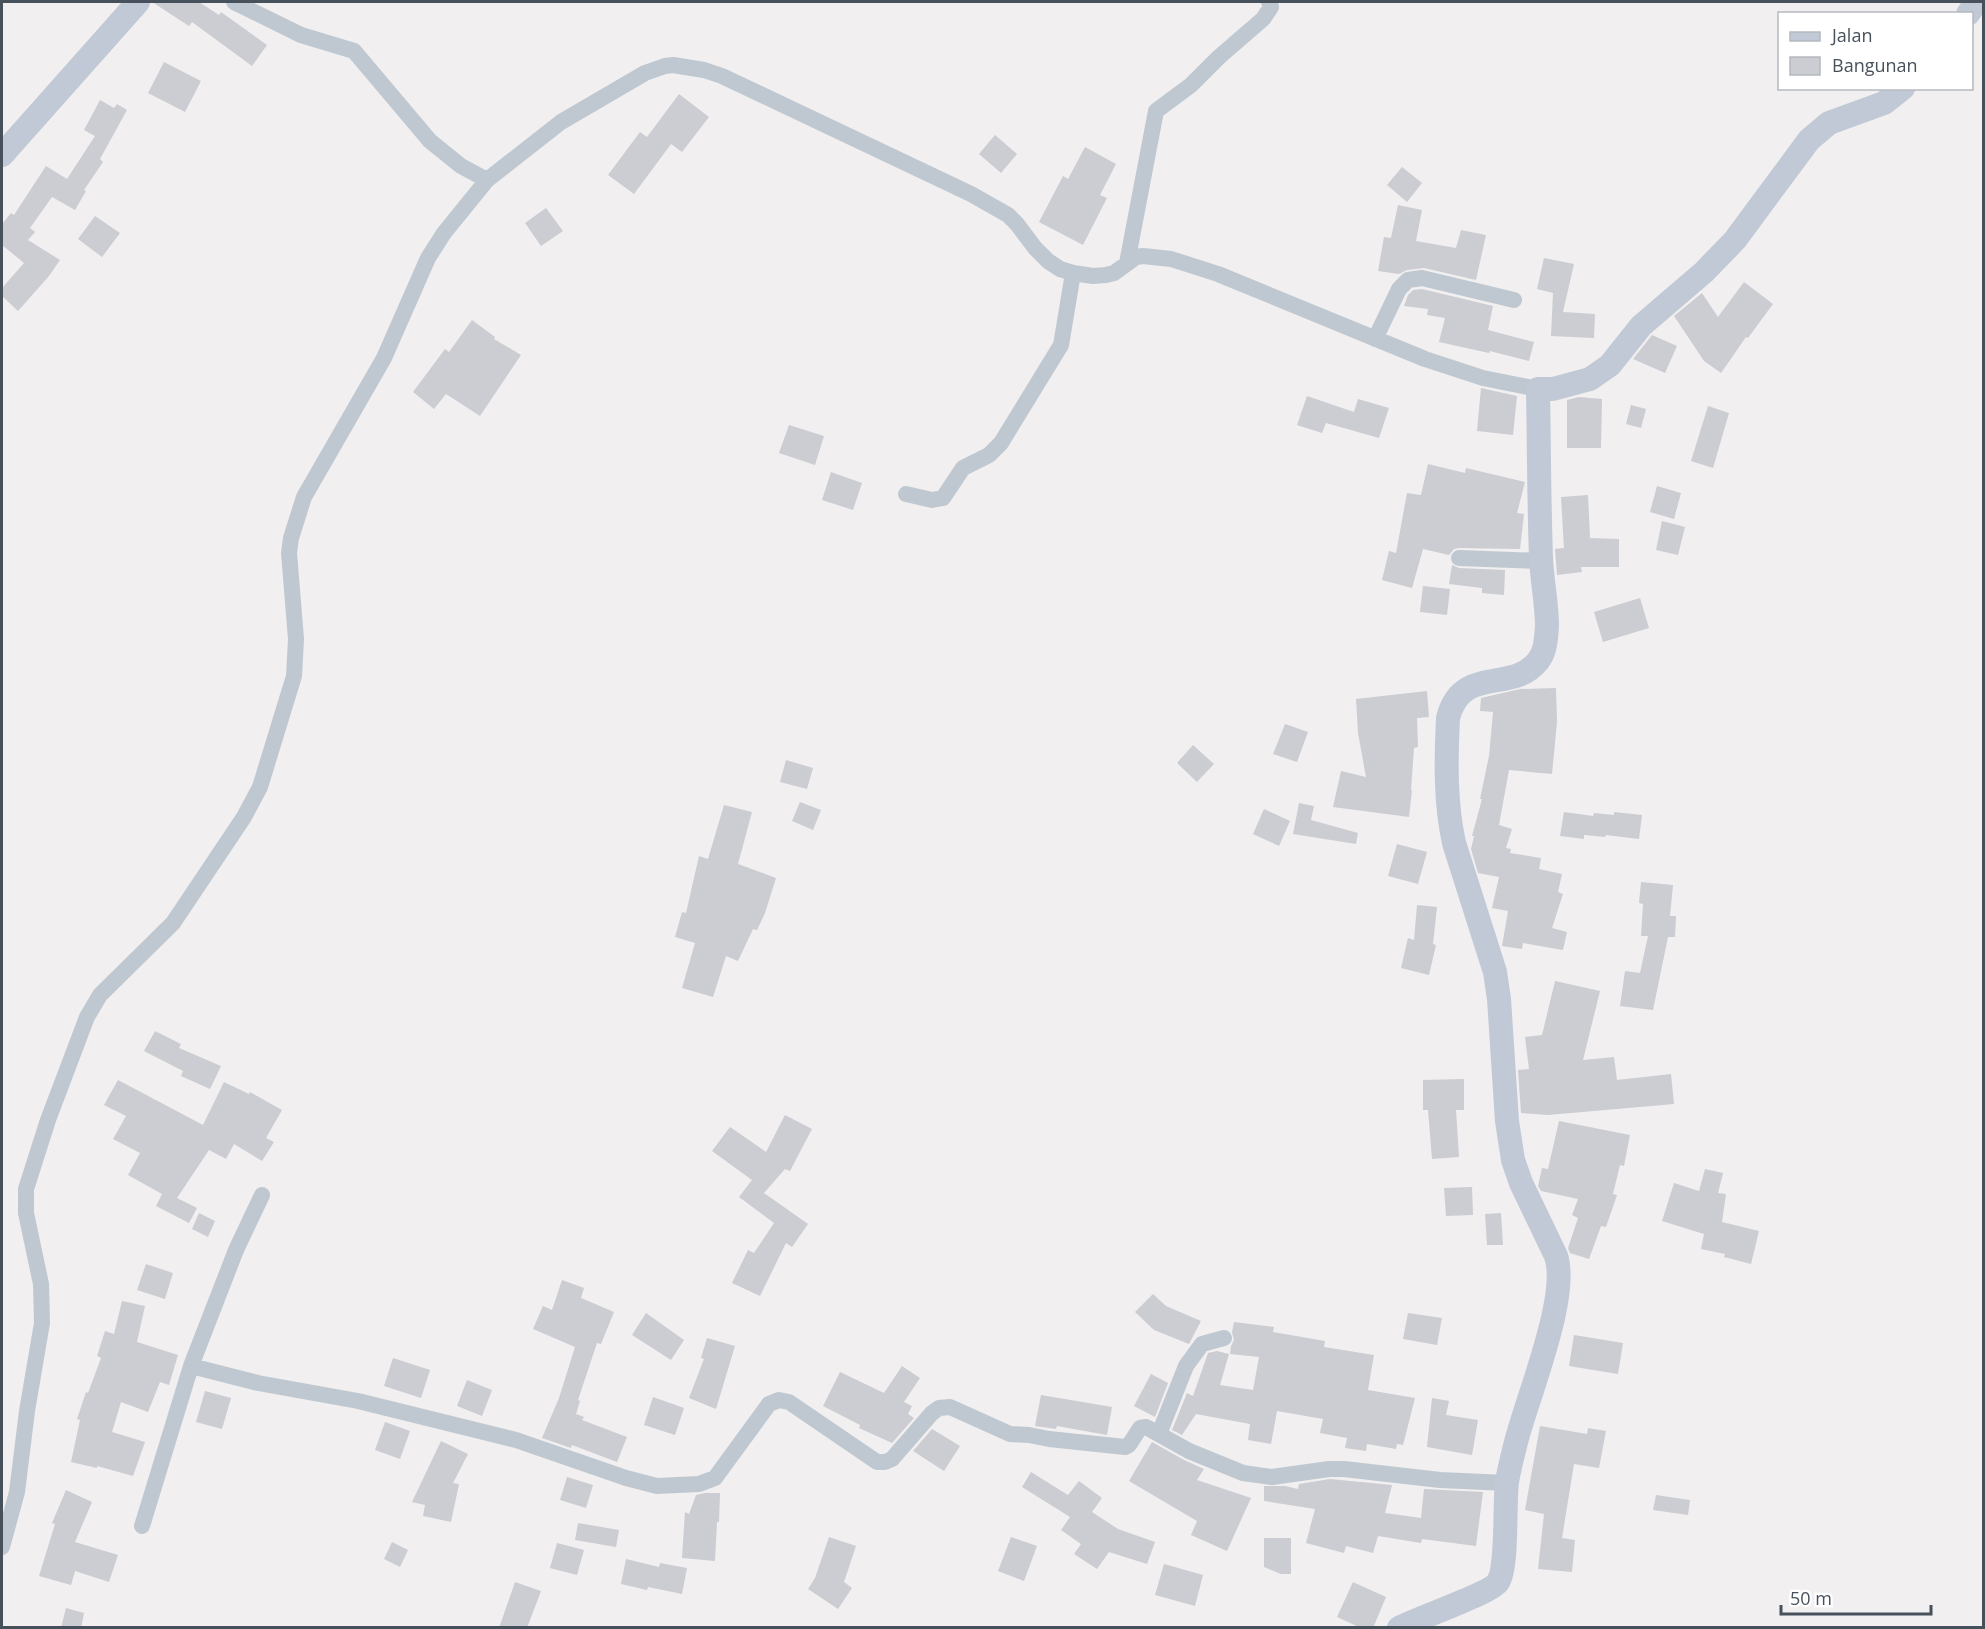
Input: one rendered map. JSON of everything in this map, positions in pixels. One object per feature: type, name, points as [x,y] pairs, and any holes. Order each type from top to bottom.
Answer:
[{"type":"street","points":[[2,155],[138,2]]},
{"type":"street","points":[[234,2],[301,35],[354,51],[441,152],[488,180]]},
{"type":"street","points":[[1127,263],[1156,111],[1179,95],[1263,19],[1270,9],[1269,2]]},
{"type":"street","points":[[2,1547],[17,1492],[27,1411],[42,1323],[41,1284],[25,1200],[29,1177],[48,1120],[87,1017],[100,995],[173,923],[244,817],[260,787],[294,676],[296,639],[289,553],[291,538],[304,497],[384,358],[428,258],[444,233],[488,180],[561,122],[637,78],[665,66],[693,68],[722,76],[971,194],[1008,215],[1035,248],[1060,269],[1093,276],[1106,275],[1114,273],[1136,257],[1171,259],[1218,274],[1425,359],[1483,378],[1538,389],[1590,379],[1610,365],[1641,326],[1696,279],[1735,240],[1809,140],[1823,127],[1837,119],[1884,103],[1900,90]]},
{"type":"street","points":[[906,494],[932,500],[943,498],[963,468],[989,455],[1001,443],[1061,345],[1073,273]]},
{"type":"street","points":[[1375,339],[1399,289],[1408,280],[1422,278],[1514,300]]},
{"type":"street","points":[[1399,1628],[1432,1612],[1490,1590],[1497,1584],[1503,1565],[1507,1483],[1518,1433],[1554,1313],[1559,1279],[1559,1265],[1521,1183],[1513,1160],[1505,1100],[1499,999],[1495,972],[1454,843],[1450,824],[1446,752],[1450,708],[1458,695],[1473,686],[1521,673],[1537,662],[1545,645],[1547,625],[1541,561],[1538,389]]},
{"type":"street","points":[[1459,558],[1541,561]]},
{"type":"street","points":[[142,1526],[191,1366],[236,1250],[262,1195]]},
{"type":"street","points":[[1159,1434],[1186,1366],[1202,1344],[1224,1338]]},
{"type":"street","points":[[191,1366],[258,1383],[358,1401],[457,1424],[516,1440],[626,1478],[657,1485],[699,1484],[715,1478],[769,1404],[779,1400],[789,1402],[877,1462],[892,1459],[932,1413],[939,1408],[950,1407],[1010,1434],[1125,1447],[1143,1427],[1190,1451],[1243,1473],[1272,1477],[1344,1469],[1440,1480],[1507,1483]]},
{"type":"building","points":[[152,2],[199,2],[219,15],[221,12],[267,45],[252,66],[192,22],[189,26]]},
{"type":"building","points":[[164,62],[201,81],[185,112],[148,93]]},
{"type":"building","points":[[679,94],[709,117],[682,152],[671,144],[634,194],[608,175],[640,132],[647,137]]},
{"type":"building","points":[[100,100],[114,108],[117,104],[127,110],[100,159],[103,162],[84,190],[86,191],[75,210],[52,197],[30,228],[35,232],[28,240],[60,260],[18,311],[2,296],[2,288],[24,263],[2,245],[2,224],[11,213],[14,215],[46,166],[67,179],[95,136],[84,130]]},
{"type":"building","points":[[995,135],[1017,154],[1001,173],[979,154]]},
{"type":"building","points":[[1085,147],[1116,164],[1100,195],[1107,198],[1083,245],[1039,222],[1063,176],[1068,179]]},
{"type":"building","points":[[1402,167],[1422,183],[1407,202],[1387,185]]},
{"type":"building","points":[[1398,205],[1422,210],[1416,241],[1456,248],[1461,230],[1486,235],[1476,280],[1424,268],[1407,270],[1399,274],[1378,271],[1384,237],[1391,238]]},
{"type":"building","points":[[546,208],[563,231],[541,246],[525,223]]},
{"type":"building","points":[[95,216],[120,233],[102,257],[78,239]]},
{"type":"building","points":[[1544,258],[1574,264],[1563,312],[1595,314],[1594,338],[1551,336],[1553,293],[1537,289]]},
{"type":"building","points":[[1744,282],[1773,304],[1721,373],[1704,361],[1674,316],[1702,293],[1718,317]]},
{"type":"building","points":[[1422,289],[1493,306],[1488,330],[1534,342],[1529,361],[1439,342],[1445,318],[1427,315],[1428,309],[1404,306],[1408,295],[1413,290]]},
{"type":"building","points":[[472,320],[495,337],[494,339],[521,355],[480,416],[446,394],[434,409],[413,392],[445,349],[449,352]]},
{"type":"building","points":[[1652,335],[1677,346],[1665,373],[1633,359]]},
{"type":"building","points":[[1481,388],[1517,396],[1513,435],[1477,431]]},
{"type":"building","points":[[1307,396],[1354,412],[1358,399],[1389,408],[1379,438],[1326,423],[1322,433],[1297,425]]},
{"type":"building","points":[[1579,397],[1602,399],[1601,448],[1567,448],[1567,400]]},
{"type":"building","points":[[1631,405],[1646,409],[1641,428],[1626,424]]},
{"type":"building","points":[[1708,406],[1729,413],[1713,468],[1691,461]]},
{"type":"building","points":[[789,425],[824,436],[815,465],[779,453]]},
{"type":"building","points":[[1428,464],[1465,473],[1466,468],[1525,482],[1517,513],[1524,514],[1520,549],[1459,548],[1454,549],[1449,555],[1423,549],[1412,588],[1382,580],[1389,551],[1396,553],[1407,493],[1421,495]]},
{"type":"building","points":[[831,472],[862,483],[853,510],[822,500]]},
{"type":"building","points":[[1657,486],[1681,493],[1674,519],[1650,512]]},
{"type":"building","points":[[1588,495],[1590,538],[1619,539],[1619,567],[1581,567],[1582,572],[1557,575],[1555,549],[1564,548],[1561,497]]},
{"type":"building","points":[[1662,521],[1685,527],[1678,555],[1656,550]]},
{"type":"building","points":[[1452,565],[1459,568],[1505,570],[1504,595],[1482,593],[1482,588],[1449,584]]},
{"type":"building","points":[[1423,586],[1450,589],[1447,615],[1420,612]]},
{"type":"building","points":[[1640,598],[1649,628],[1603,642],[1594,612]]},
{"type":"building","points":[[1556,688],[1557,722],[1552,774],[1509,770],[1499,825],[1512,829],[1506,848],[1511,849],[1510,853],[1541,858],[1539,869],[1562,874],[1558,892],[1563,894],[1552,928],[1567,932],[1563,950],[1523,943],[1522,949],[1502,946],[1508,911],[1492,908],[1499,877],[1478,873],[1471,849],[1489,756],[1493,712],[1480,711],[1481,698],[1520,689]]},
{"type":"building","points":[[1427,691],[1429,717],[1417,718],[1418,747],[1414,748],[1409,817],[1333,807],[1341,771],[1366,777],[1358,733],[1356,699]]},
{"type":"building","points":[[1285,724],[1308,732],[1297,762],[1273,754]]},
{"type":"building","points":[[1193,745],[1214,764],[1197,782],[1177,763]]},
{"type":"building","points":[[786,760],[813,768],[807,789],[780,782]]},
{"type":"building","points":[[800,802],[821,810],[813,830],[792,821]]},
{"type":"building","points":[[1299,803],[1314,806],[1311,820],[1358,833],[1356,844],[1293,834]]},
{"type":"building","points":[[724,805],[752,812],[738,864],[776,878],[765,913],[757,930],[753,929],[738,961],[726,956],[713,997],[682,988],[695,943],[675,937],[682,912],[686,913],[699,856],[708,859]]},
{"type":"building","points":[[1264,809],[1290,821],[1279,846],[1253,834]]},
{"type":"building","points":[[1564,812],[1593,816],[1594,813],[1614,815],[1614,812],[1642,815],[1639,839],[1606,835],[1605,837],[1584,835],[1584,839],[1560,836]]},
{"type":"building","points":[[1397,844],[1427,852],[1418,884],[1388,876]]},
{"type":"building","points":[[1641,882],[1673,885],[1670,916],[1676,916],[1675,937],[1668,937],[1653,1010],[1620,1006],[1625,971],[1640,973],[1648,936],[1641,936],[1643,904],[1639,903]]},
{"type":"building","points":[[1417,905],[1437,907],[1433,944],[1436,945],[1429,975],[1401,968],[1408,938],[1414,940]]},
{"type":"building","points":[[1555,981],[1600,991],[1583,1060],[1614,1057],[1617,1080],[1671,1074],[1674,1104],[1548,1115],[1521,1113],[1518,1070],[1529,1069],[1525,1037],[1542,1035]]},
{"type":"building","points":[[155,1031],[181,1044],[179,1048],[221,1066],[210,1089],[181,1076],[183,1071],[144,1051]]},
{"type":"building","points":[[1464,1079],[1464,1110],[1456,1110],[1459,1157],[1432,1159],[1428,1110],[1423,1110],[1423,1080]]},
{"type":"building","points":[[118,1080],[203,1125],[224,1082],[249,1094],[250,1092],[282,1110],[266,1138],[274,1142],[262,1161],[234,1144],[226,1159],[209,1150],[177,1198],[197,1208],[189,1223],[156,1206],[162,1194],[128,1175],[140,1153],[113,1139],[126,1116],[104,1105]]},
{"type":"building","points":[[785,1115],[812,1129],[790,1171],[785,1169],[764,1193],[808,1224],[792,1247],[786,1243],[760,1296],[732,1283],[748,1250],[754,1253],[774,1223],[739,1197],[752,1180],[712,1151],[730,1127],[766,1152]]},
{"type":"building","points":[[1559,1121],[1630,1135],[1624,1166],[1620,1165],[1613,1194],[1617,1195],[1606,1227],[1601,1226],[1589,1259],[1570,1253],[1568,1248],[1578,1218],[1572,1215],[1578,1199],[1541,1191],[1538,1186],[1542,1168],[1548,1169]]},
{"type":"building","points":[[1705,1169],[1723,1173],[1718,1193],[1726,1194],[1722,1222],[1759,1231],[1751,1264],[1724,1257],[1725,1254],[1701,1249],[1704,1234],[1662,1221],[1674,1183],[1699,1191]]},
{"type":"building","points":[[1472,1187],[1473,1215],[1446,1216],[1444,1188]]},
{"type":"building","points":[[199,1213],[215,1221],[208,1237],[192,1229]]},
{"type":"building","points":[[1501,1213],[1503,1245],[1487,1245],[1485,1214]]},
{"type":"building","points":[[146,1264],[173,1273],[165,1299],[137,1290]]},
{"type":"building","points":[[562,1280],[584,1288],[581,1298],[614,1312],[601,1344],[597,1343],[578,1400],[580,1401],[576,1414],[584,1417],[582,1420],[627,1437],[617,1462],[572,1445],[571,1448],[542,1438],[559,1398],[575,1347],[533,1329],[543,1306],[552,1310]]},
{"type":"building","points":[[1153,1294],[1166,1306],[1201,1321],[1189,1344],[1154,1330],[1135,1312]]},
{"type":"building","points":[[122,1301],[145,1306],[137,1342],[178,1355],[169,1385],[160,1382],[148,1412],[121,1402],[112,1432],[145,1442],[133,1476],[97,1466],[97,1468],[71,1462],[80,1420],[77,1419],[101,1358],[97,1356],[105,1331],[114,1334]]},
{"type":"building","points":[[646,1313],[684,1340],[671,1360],[632,1335]]},
{"type":"building","points":[[1408,1313],[1442,1318],[1437,1345],[1403,1339]]},
{"type":"building","points":[[1234,1322],[1274,1327],[1273,1332],[1325,1341],[1324,1347],[1374,1355],[1368,1390],[1415,1398],[1403,1445],[1397,1444],[1396,1449],[1367,1444],[1366,1451],[1345,1448],[1347,1438],[1320,1433],[1323,1419],[1277,1411],[1271,1444],[1248,1440],[1250,1424],[1196,1414],[1182,1435],[1172,1430],[1187,1393],[1193,1396],[1208,1353],[1217,1351],[1229,1354],[1220,1385],[1253,1390],[1259,1357],[1230,1354],[1234,1340],[1232,1332]]},
{"type":"building","points":[[1574,1335],[1623,1343],[1618,1374],[1569,1366]]},
{"type":"building","points":[[707,1338],[735,1346],[716,1409],[689,1398],[704,1359],[701,1358]]},
{"type":"building","points":[[393,1358],[430,1370],[421,1398],[384,1386]]},
{"type":"building","points":[[902,1366],[920,1378],[904,1402],[912,1406],[908,1414],[914,1418],[892,1443],[859,1428],[860,1425],[823,1406],[840,1372],[884,1393]]},
{"type":"building","points":[[1151,1374],[1168,1383],[1155,1417],[1134,1406]]},
{"type":"building","points":[[467,1380],[492,1390],[482,1416],[457,1406]]},
{"type":"building","points":[[205,1391],[231,1398],[222,1429],[196,1422]]},
{"type":"building","points":[[1041,1395],[1112,1407],[1107,1435],[1057,1426],[1056,1429],[1035,1426]]},
{"type":"building","points":[[653,1397],[684,1408],[675,1435],[644,1425]]},
{"type":"building","points":[[1432,1398],[1449,1401],[1446,1415],[1478,1420],[1472,1455],[1427,1447]]},
{"type":"building","points":[[385,1422],[410,1431],[400,1459],[375,1450]]},
{"type":"building","points":[[1540,1426],[1587,1434],[1588,1428],[1606,1431],[1599,1468],[1574,1464],[1562,1538],[1575,1540],[1572,1572],[1538,1569],[1544,1514],[1525,1510]]},
{"type":"building","points":[[932,1429],[960,1446],[944,1471],[913,1451]]},
{"type":"building","points":[[441,1441],[468,1454],[453,1483],[459,1484],[451,1522],[423,1516],[425,1505],[412,1502]]},
{"type":"building","points":[[1152,1442],[1204,1469],[1197,1480],[1251,1498],[1227,1551],[1191,1535],[1197,1521],[1129,1481]]},
{"type":"building","points":[[1031,1472],[1068,1495],[1079,1481],[1102,1498],[1092,1512],[1118,1529],[1155,1542],[1147,1564],[1109,1552],[1097,1569],[1074,1554],[1081,1544],[1061,1530],[1070,1517],[1022,1487]]},
{"type":"building","points":[[567,1477],[593,1485],[586,1508],[560,1500]]},
{"type":"building","points":[[1330,1479],[1392,1485],[1385,1513],[1421,1518],[1424,1489],[1483,1492],[1476,1546],[1422,1539],[1421,1543],[1378,1536],[1373,1553],[1346,1546],[1344,1553],[1306,1543],[1315,1509],[1264,1501],[1264,1486],[1285,1486],[1298,1489],[1299,1484]]},
{"type":"building","points":[[66,1490],[92,1502],[75,1542],[118,1555],[109,1582],[75,1571],[71,1585],[39,1576],[55,1524],[52,1523]]},
{"type":"building","points":[[720,1493],[715,1561],[682,1558],[685,1512],[689,1514],[696,1495]]},
{"type":"building","points":[[1656,1495],[1690,1500],[1688,1515],[1653,1510]]},
{"type":"building","points":[[578,1523],[619,1530],[616,1547],[575,1540]]},
{"type":"building","points":[[829,1537],[856,1546],[844,1582],[852,1588],[838,1609],[808,1589],[815,1578]]},
{"type":"building","points":[[1011,1537],[1037,1546],[1024,1581],[998,1571]]},
{"type":"building","points":[[1264,1538],[1291,1538],[1291,1574],[1281,1574],[1264,1567]]},
{"type":"building","points":[[392,1542],[408,1550],[400,1567],[384,1559]]},
{"type":"building","points":[[557,1543],[584,1550],[577,1575],[550,1568]]},
{"type":"building","points":[[626,1559],[659,1567],[660,1563],[687,1568],[682,1594],[621,1584]]},
{"type":"building","points":[[1164,1564],[1203,1575],[1195,1606],[1155,1595]]},
{"type":"building","points":[[515,1582],[541,1591],[527,1628],[499,1628]]},
{"type":"building","points":[[1353,1582],[1386,1597],[1373,1628],[1361,1628],[1337,1617]]},
{"type":"building","points":[[66,1608],[84,1613],[81,1628],[61,1628]]}]
